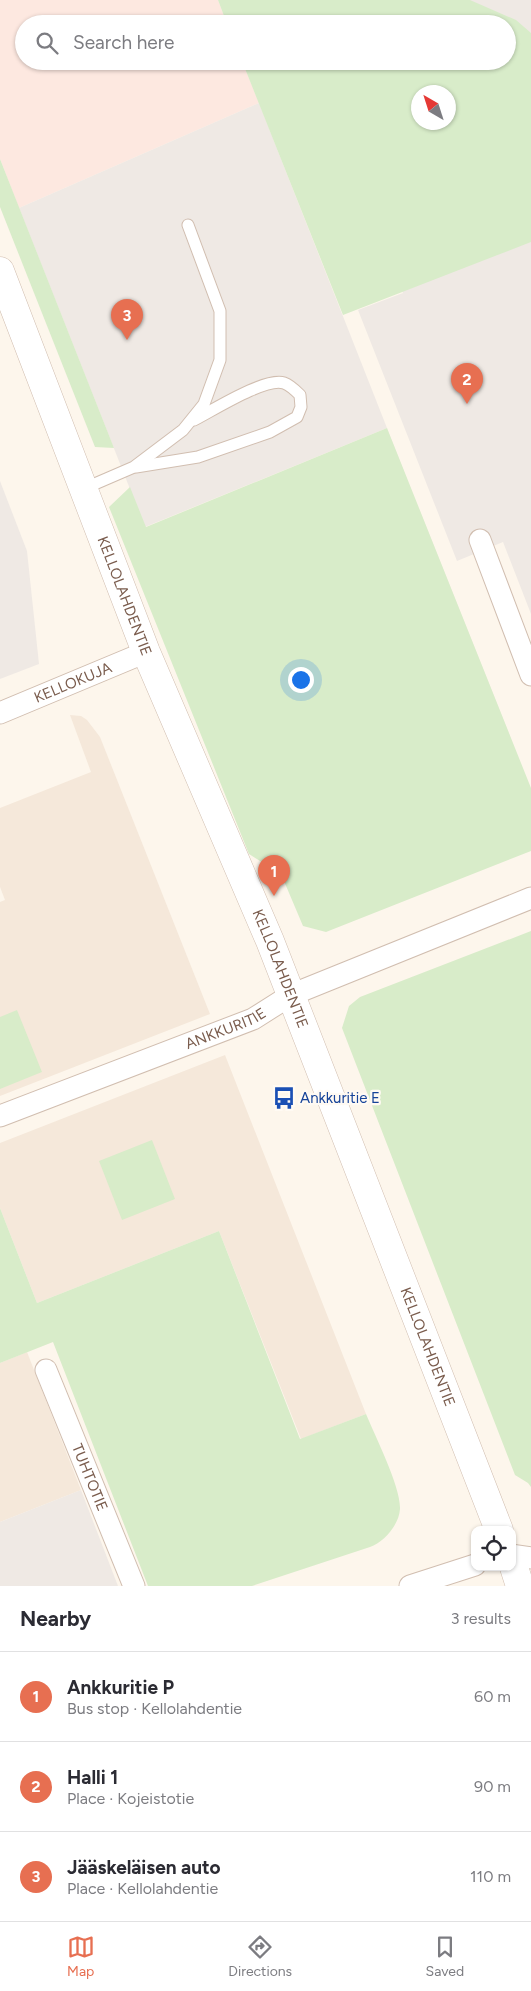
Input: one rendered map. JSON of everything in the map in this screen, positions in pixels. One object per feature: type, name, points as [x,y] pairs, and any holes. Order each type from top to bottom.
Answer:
[{"type":"street","name":"KELLOLAHDENTIE","points":[[0,270],[82,489],[146,652],[270,941],[497,1526]]},
{"type":"street","points":[[480,540],[531,675]]},
{"type":"street","name":"KELLOKUJA","points":[[0,713],[146,652]]},
{"type":"street","name":"ANKKURITIE","points":[[0,1116],[253,1019],[291,995],[531,898]]},
{"type":"street","name":"TUHTOTIE","points":[[46,1370],[134,1586]]},
{"type":"street","points":[[516,1556],[531,1558]]},
{"type":"street","points":[[410,1586],[471,1566]]},
{"type":"street","points":[[515,1571],[520,1586]]},
{"type":"lane","points":[[134,467],[183,430],[190,422],[204,404],[220,360],[220,311],[188,225]]},
{"type":"lane","points":[[82,489],[134,467],[198,457],[270,432],[297,417],[301,407],[300,395],[284,383],[274,382],[253,390],[190,422]]},
{"type":"shaded area","points":[[0,0],[218,0],[224,15],[15,15],[15,70],[246,70],[259,103],[19,208],[0,159]]},
{"type":"shaded area","points":[[289,0],[531,0],[531,614],[503,542],[457,561],[358,310],[403,293],[316,70],[516,70],[516,15],[425,15]]},
{"type":"shaded area","points":[[259,103],[387,428],[145,527],[19,208]]},
{"type":"shaded area","points":[[0,481],[27,551],[39,664],[0,679]]},
{"type":"shaded area","points":[[70,715],[81,716],[87,720],[100,737],[210,1014],[0,1096],[0,902],[5,900],[0,887],[0,808],[91,772]]},
{"type":"shaded area","points":[[225,1055],[366,1414],[301,1439],[219,1231],[37,1303],[0,1208],[0,1143]]},
{"type":"shaded area","points":[[27,1352],[81,1490],[0,1522],[0,1363]]},
{"type":"shaded area","points":[[81,1490],[118,1586],[0,1586],[0,1522]]},
{"type":"green space","points":[[218,0],[470,0],[504,15],[224,15]]},
{"type":"green space","points":[[516,20],[531,33],[531,242],[343,315],[246,70],[516,70]]},
{"type":"green space","points":[[0,159],[114,448],[95,447],[0,207]]},
{"type":"green space","points":[[387,428],[531,788],[531,851],[326,932],[303,926],[281,874],[249,854],[109,507],[130,487],[146,527]]},
{"type":"green space","points":[[531,931],[531,1487],[515,1475],[342,1028],[349,1006],[360,997]]},
{"type":"green space","points":[[17,1010],[42,1072],[0,1089],[0,1017]]},
{"type":"green space","points":[[152,1140],[175,1199],[122,1220],[99,1161]]},
{"type":"green space","points":[[0,1208],[37,1303],[219,1231],[300,1439],[366,1414],[392,1475],[399,1500],[399,1515],[390,1532],[370,1547],[252,1586],[148,1586],[53,1342],[0,1363]]},
{"type":"place","name":"Jääskeläisen auto","points":[[127,340]]},
{"type":"place","name":"Halli 1","points":[[467,404]]},
{"type":"place","name":"Ankkuritie P","points":[[274,896]]},
{"type":"place","name":"Ankkuritie E","points":[[284,1098]]}]
